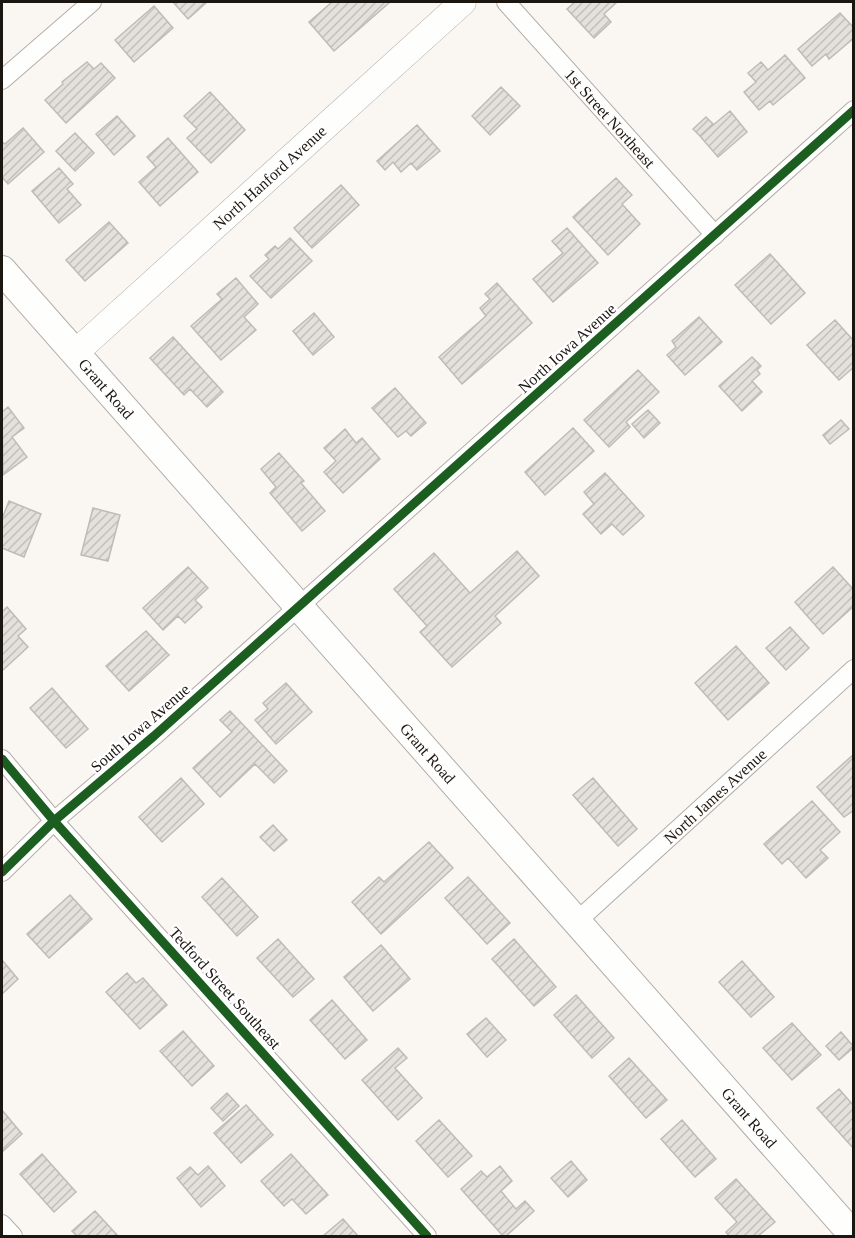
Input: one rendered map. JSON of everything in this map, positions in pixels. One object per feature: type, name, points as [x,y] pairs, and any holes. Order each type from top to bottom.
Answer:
[{"type":"main road","name":"Grant Road","points":[[2,270],[575,922],[853,1234]]},
{"type":"street","points":[[2,80],[92,2]]},
{"type":"street","name":"North Hanford Avenue","points":[[75,353],[463,2]]},
{"type":"street","name":"1st Street Northeast","points":[[506,2],[715,235]]},
{"type":"street","name":"North Iowa Avenue","points":[[299,607],[854,110]]},
{"type":"street","name":"South Iowa Avenue","points":[[2,872],[54,821],[299,607]]},
{"type":"street","name":"North James Avenue","points":[[575,922],[854,669]]},
{"type":"street","name":"Tedford Street Southeast","points":[[2,759],[54,821],[427,1236]]},
{"type":"street","points":[[2,1224],[13,1236]]},
{"type":"building","points":[[173,2],[207,2],[188,19]]},
{"type":"building","points":[[332,2],[390,2],[334,51],[309,22]]},
{"type":"building","points":[[575,2],[617,2],[604,14],[611,22],[594,38],[567,9]]},
{"type":"building","points":[[154,6],[173,28],[134,62],[115,40]]},
{"type":"building","points":[[840,13],[854,28],[854,38],[829,59],[826,54],[812,66],[798,49]]},
{"type":"building","points":[[785,55],[805,78],[773,105],[770,101],[759,110],[744,92],[756,82],[748,73],[761,62],[768,70]]},
{"type":"building","points":[[87,62],[94,69],[101,63],[115,78],[66,123],[45,100],[63,84],[62,82]]},
{"type":"building","points":[[501,87],[520,106],[490,135],[472,116]]},
{"type":"building","points":[[210,92],[245,130],[211,163],[187,138],[197,129],[184,116]]},
{"type":"building","points":[[730,111],[747,132],[718,157],[700,136]]},
{"type":"building","points":[[117,116],[135,136],[114,155],[96,134]]},
{"type":"building","points":[[706,117],[713,124],[700,136],[693,129]]},
{"type":"building","points":[[417,125],[440,151],[417,170],[411,163],[401,172],[393,162],[385,170],[377,161]]},
{"type":"building","points":[[23,128],[44,152],[8,184],[2,177],[2,142],[5,144]]},
{"type":"building","points":[[75,133],[94,153],[75,171],[56,151]]},
{"type":"building","points":[[168,138],[198,172],[160,206],[139,182],[156,167],[147,157]]},
{"type":"building","points":[[59,168],[73,184],[67,189],[81,205],[59,223],[32,191]]},
{"type":"building","points":[[616,178],[632,195],[622,204],[640,224],[608,255],[573,217]]},
{"type":"building","points":[[341,185],[359,205],[312,248],[294,228]]},
{"type":"building","points":[[109,222],[128,243],[85,281],[66,260]]},
{"type":"building","points":[[567,228],[598,263],[553,302],[533,279],[563,253],[552,241]]},
{"type":"building","points":[[290,238],[312,261],[271,298],[250,276],[269,259],[265,255],[275,246],[278,249]]},
{"type":"building","points":[[770,254],[805,293],[771,324],[735,285]]},
{"type":"building","points":[[236,278],[258,304],[244,317],[256,330],[221,360],[191,326],[222,299],[217,294]]},
{"type":"building","points":[[497,283],[532,323],[462,384],[439,357],[486,316],[480,308],[490,299],[485,294]]},
{"type":"building","points":[[314,313],[334,337],[313,355],[293,331]]},
{"type":"building","points":[[699,317],[722,342],[685,375],[667,355],[676,347],[672,341]]},
{"type":"building","points":[[835,320],[854,341],[854,367],[839,380],[807,345]]},
{"type":"building","points":[[173,337],[223,392],[207,407],[190,389],[184,395],[150,358]]},
{"type":"building","points":[[752,357],[761,366],[757,370],[760,374],[752,381],[762,392],[742,411],[719,386]]},
{"type":"building","points":[[638,370],[659,392],[626,422],[630,427],[609,447],[584,420]]},
{"type":"building","points":[[395,388],[426,423],[411,436],[406,431],[398,437],[372,408]]},
{"type":"building","points":[[8,407],[24,428],[12,437],[27,457],[3,475],[2,412]]},
{"type":"building","points":[[648,410],[660,423],[644,438],[632,424]]},
{"type":"building","points":[[841,420],[849,429],[830,444],[823,435]]},
{"type":"building","points":[[573,428],[594,451],[545,495],[525,472]]},
{"type":"building","points":[[345,429],[356,443],[362,438],[380,459],[343,493],[324,472],[336,461],[324,448]]},
{"type":"building","points":[[279,453],[304,481],[301,483],[325,511],[302,531],[270,493],[276,487],[261,469]]},
{"type":"building","points":[[605,473],[644,516],[623,535],[612,524],[601,534],[583,514],[594,504],[584,492]]},
{"type":"building","points":[[9,501],[41,514],[24,557],[2,548],[2,519]]},
{"type":"building","points":[[93,508],[120,515],[108,561],[81,555]]},
{"type":"building","points":[[517,551],[539,576],[495,616],[501,623],[452,667],[420,632],[427,626],[394,589],[434,553],[470,593]]},
{"type":"building","points":[[188,567],[208,588],[195,600],[202,607],[185,623],[178,616],[163,630],[143,608]]},
{"type":"building","points":[[833,567],[854,590],[854,606],[823,634],[795,602]]},
{"type":"building","points":[[7,607],[26,629],[18,636],[28,647],[3,670],[2,612]]},
{"type":"building","points":[[790,627],[809,648],[786,670],[766,648]]},
{"type":"building","points":[[146,631],[169,655],[129,691],[106,666]]},
{"type":"building","points":[[736,646],[769,683],[728,720],[695,683]]},
{"type":"building","points":[[286,683],[312,712],[276,744],[255,720],[268,709],[263,703]]},
{"type":"building","points":[[52,688],[88,729],[66,748],[30,708]]},
{"type":"building","points":[[230,711],[287,771],[274,783],[255,764],[220,797],[193,768],[232,732],[220,720]]},
{"type":"building","points":[[854,754],[854,810],[844,817],[817,787]]},
{"type":"building","points":[[181,778],[204,804],[162,842],[139,817]]},
{"type":"building","points":[[593,778],[637,829],[618,846],[573,795]]},
{"type":"building","points":[[812,801],[840,832],[820,850],[828,858],[806,878],[788,858],[782,864],[764,844]]},
{"type":"building","points":[[273,825],[287,840],[274,851],[260,837]]},
{"type":"building","points":[[429,842],[453,868],[381,934],[352,902],[379,877],[384,882]]},
{"type":"building","points":[[468,877],[510,923],[487,944],[445,898]]},
{"type":"building","points":[[222,878],[258,917],[237,936],[202,897]]},
{"type":"building","points":[[70,895],[92,919],[49,958],[27,934]]},
{"type":"building","points":[[278,939],[314,979],[293,997],[257,958]]},
{"type":"building","points":[[514,939],[556,987],[534,1006],[492,959]]},
{"type":"building","points":[[381,945],[410,979],[373,1011],[344,977]]},
{"type":"building","points":[[2,960],[18,979],[2,994]]},
{"type":"building","points":[[742,961],[774,997],[751,1017],[719,982]]},
{"type":"building","points":[[127,973],[136,983],[143,978],[167,1005],[140,1029],[106,992]]},
{"type":"building","points":[[576,995],[614,1038],[592,1058],[554,1015]]},
{"type":"building","points":[[332,1000],[367,1040],[345,1059],[310,1020]]},
{"type":"building","points":[[486,1018],[506,1040],[487,1057],[467,1034]]},
{"type":"building","points":[[792,1023],[821,1055],[792,1080],[763,1048]]},
{"type":"building","points":[[183,1031],[214,1066],[192,1086],[160,1051]]},
{"type":"building","points":[[841,1032],[854,1047],[839,1060],[826,1046]]},
{"type":"building","points":[[398,1048],[407,1058],[395,1068],[422,1098],[398,1120],[362,1080]]},
{"type":"building","points":[[629,1058],[667,1100],[646,1118],[609,1076]]},
{"type":"building","points":[[839,1089],[854,1106],[854,1149],[817,1108]]},
{"type":"building","points":[[227,1093],[239,1106],[223,1121],[211,1108]]},
{"type":"building","points":[[246,1105],[273,1135],[241,1163],[214,1133]]},
{"type":"building","points":[[2,1110],[22,1134],[2,1152]]},
{"type":"building","points":[[439,1120],[472,1156],[448,1177],[416,1141]]},
{"type":"building","points":[[682,1120],[716,1159],[695,1177],[661,1139]]},
{"type":"building","points":[[42,1154],[76,1192],[54,1212],[20,1174]]},
{"type":"building","points":[[291,1154],[328,1195],[306,1214],[292,1199],[284,1206],[261,1181]]},
{"type":"building","points":[[571,1161],[587,1180],[568,1197],[551,1178]]},
{"type":"building","points":[[208,1166],[225,1186],[201,1207],[177,1178],[190,1167],[198,1175]]},
{"type":"building","points":[[500,1166],[512,1181],[501,1191],[516,1209],[525,1201],[534,1211],[506,1236],[503,1236],[461,1189],[481,1171],[487,1177]]},
{"type":"building","points":[[736,1179],[775,1222],[758,1236],[729,1236],[726,1232],[737,1222],[715,1198]]},
{"type":"building","points":[[95,1211],[118,1236],[77,1236],[72,1231]]},
{"type":"building","points":[[343,1219],[358,1236],[323,1236]]},
{"type":"cycle path","points":[[2,872],[54,821],[154,736],[854,110]]},
{"type":"cycle path","points":[[2,759],[54,821],[427,1236]]}]
